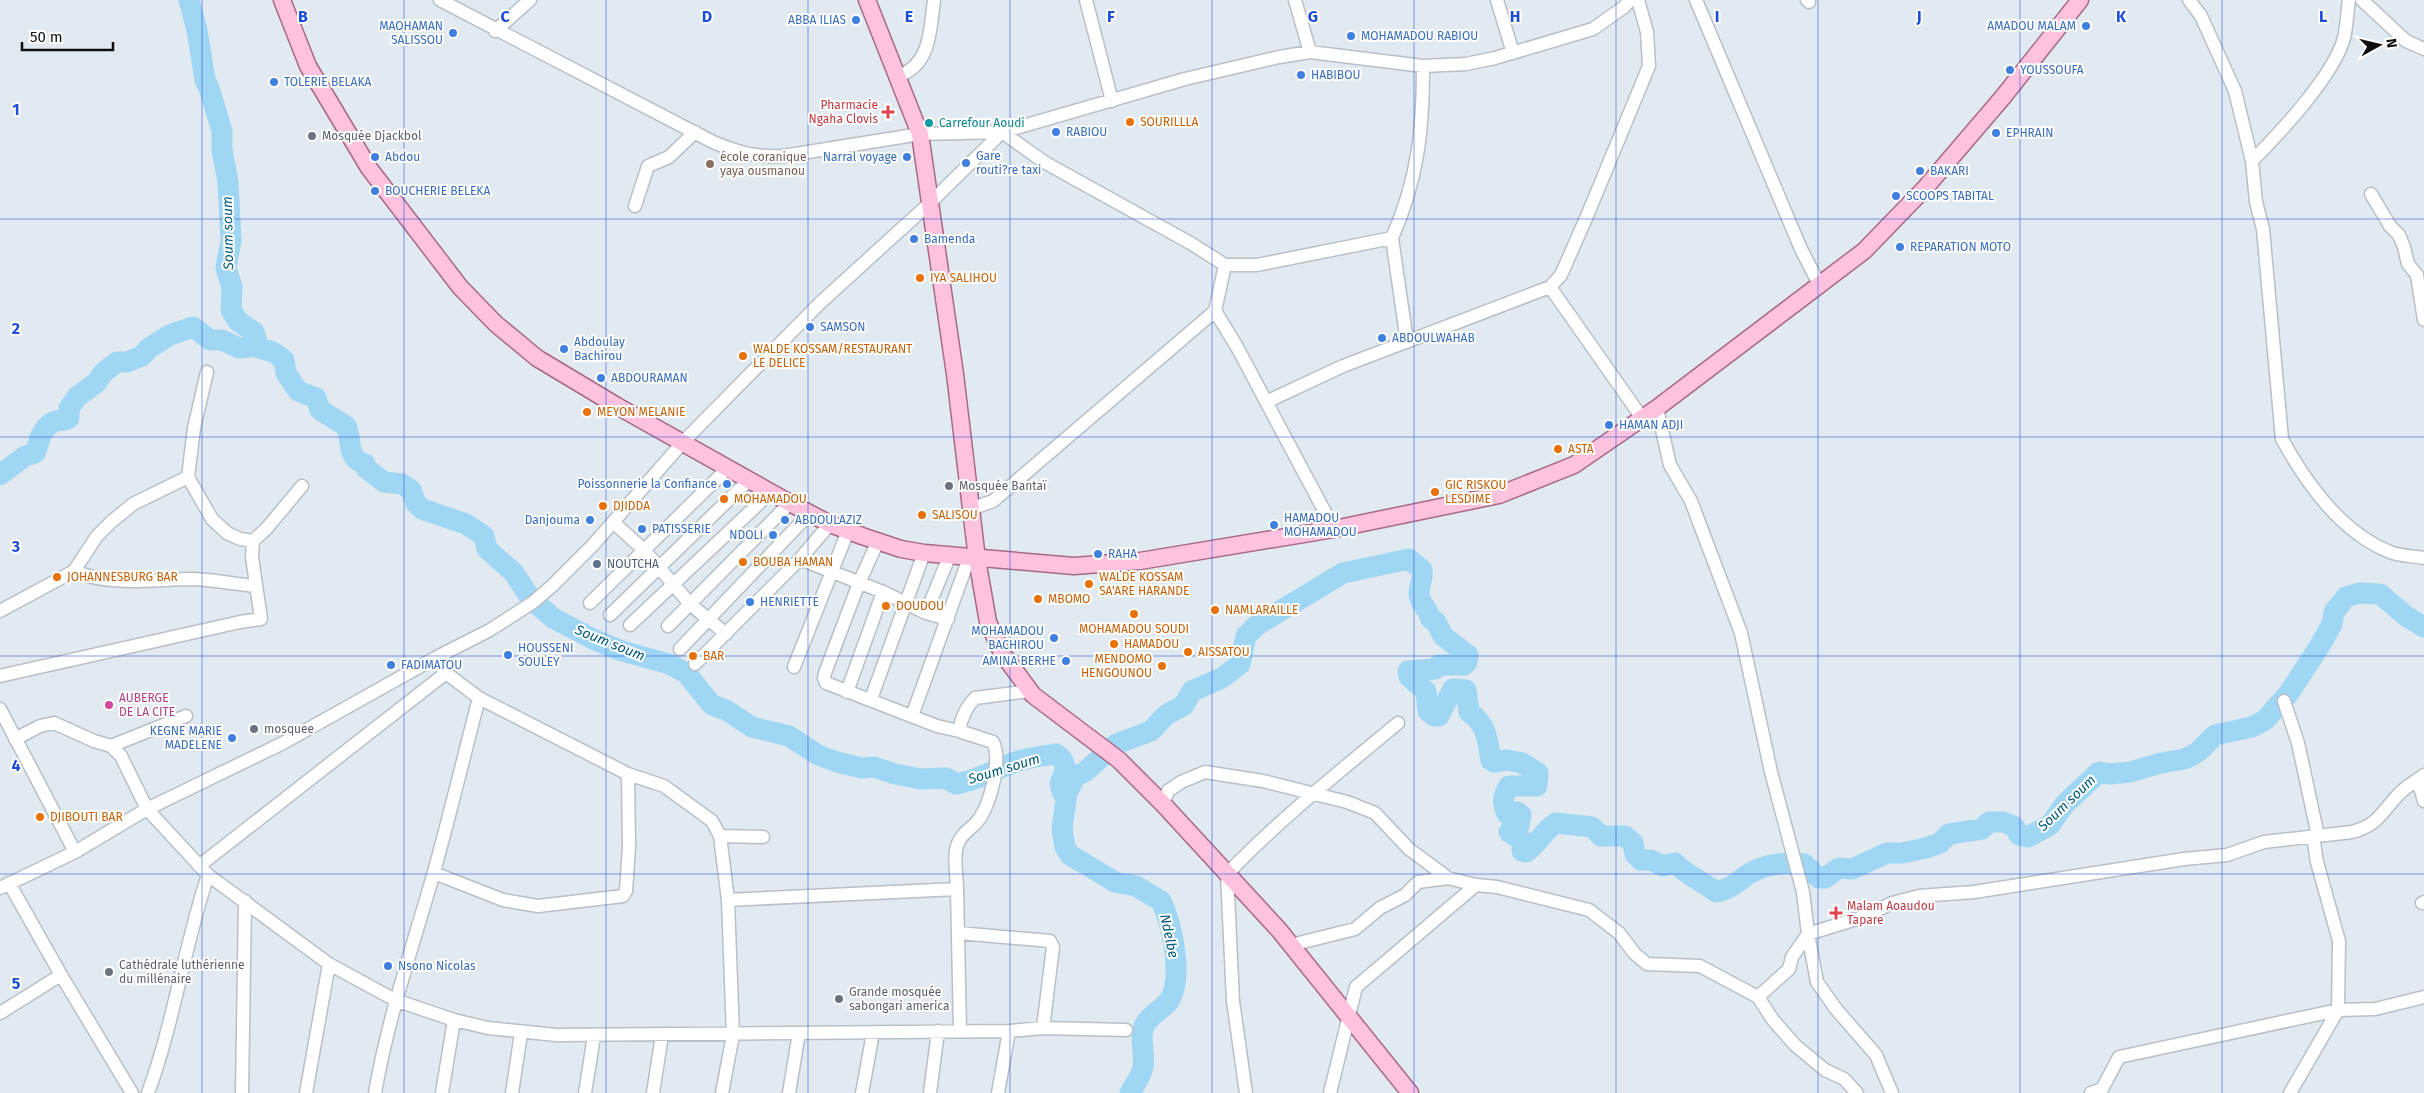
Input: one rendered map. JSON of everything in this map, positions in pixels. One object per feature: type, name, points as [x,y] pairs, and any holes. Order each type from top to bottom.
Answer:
[{"type":"main road","points":[[282,0],[308,66],[369,168],[460,287],[496,324],[537,358],[616,406],[684,442],[790,503],[830,524],[848,531],[924,553],[949,557],[1074,566],[1140,561],[1334,529],[1499,495],[1574,465],[1657,408],[1864,251],[1926,187],[2003,96],[2080,0]]},
{"type":"main road","points":[[867,0],[920,134],[931,202],[971,509],[973,559],[988,622],[1002,653],[1030,691],[1119,760],[1163,804],[1290,944],[1410,1093]]},
{"type":"street","points":[[440,0],[495,31],[695,132],[741,153],[762,156],[783,156],[920,134],[1002,132],[1112,102],[1185,79],[1279,57],[1310,52],[1423,66],[1466,64],[1513,53],[1593,29],[1624,7],[1630,0]]},
{"type":"street","points":[[495,31],[530,0]]},
{"type":"street","points":[[898,76],[910,72],[924,55],[934,0]]},
{"type":"street","points":[[1086,0],[1112,102]]},
{"type":"street","points":[[1295,0],[1310,52]]},
{"type":"street","points":[[1497,0],[1513,53]]},
{"type":"street","points":[[1266,402],[1343,366],[1550,287],[1560,275],[1587,216],[1649,66],[1648,32],[1638,0]]},
{"type":"street","points":[[1696,0],[1801,249],[1820,286]]},
{"type":"street","points":[[2190,0],[2201,16],[2235,90],[2252,160],[2256,202],[2264,229],[2282,439],[2290,455],[2334,514],[2359,537],[2391,553],[2424,558]]},
{"type":"street","points":[[2252,160],[2285,127],[2325,74],[2343,39],[2349,0]]},
{"type":"street","points":[[2362,0],[2406,41],[2424,50]]},
{"type":"street","points":[[1407,342],[1392,238],[1404,211],[1416,172],[1420,143],[1423,66]]},
{"type":"street","points":[[635,206],[648,166],[669,157],[695,132]]},
{"type":"street","points":[[132,1093],[61,975],[4,886],[75,852],[147,809],[283,744],[435,658],[490,630],[532,603],[552,586],[613,522],[684,442],[820,303],[931,202],[1002,132]]},
{"type":"street","points":[[1002,132],[1044,162],[1192,244],[1225,265],[1257,265],[1392,238]]},
{"type":"street","points":[[2371,194],[2390,226],[2399,235],[2408,264],[2417,275],[2424,320]]},
{"type":"street","points":[[971,509],[993,501],[1215,311],[1225,265]]},
{"type":"street","points":[[1550,287],[1642,418]]},
{"type":"street","points":[[1215,311],[1334,529]]},
{"type":"street","points":[[207,372],[194,428],[188,477],[212,519],[227,533],[240,539],[253,541]]},
{"type":"street","points":[[1657,408],[1670,465],[1691,501],[1741,632],[1771,772],[1803,892],[1808,934],[1817,982],[1836,1010],[1876,1055],[1892,1093]]},
{"type":"street","points":[[590,603],[728,468]]},
{"type":"street","points":[[0,611],[74,571],[98,536],[118,516],[133,504],[188,477]]},
{"type":"street","points":[[610,615],[750,479]]},
{"type":"street","points":[[253,541],[267,528],[302,486]]},
{"type":"street","points":[[630,625],[771,492]]},
{"type":"street","points":[[668,626],[790,503]]},
{"type":"street","points":[[680,649],[810,514]]},
{"type":"street","points":[[613,522],[644,550],[690,604],[726,634]]},
{"type":"street","points":[[695,664],[800,559],[830,524]]},
{"type":"street","points":[[794,667],[848,531]]},
{"type":"street","points":[[0,676],[261,619],[256,586],[253,541]]},
{"type":"street","points":[[878,541],[859,583],[824,678],[826,683],[937,726],[993,742],[997,762],[984,810],[977,822],[966,831],[956,847],[960,1031]]},
{"type":"street","points":[[871,699],[924,553]]},
{"type":"street","points":[[926,613],[949,557]]},
{"type":"street","points":[[800,559],[883,592],[926,613],[948,619]]},
{"type":"street","points":[[912,716],[948,619],[973,559]]},
{"type":"street","points":[[74,571],[89,577],[125,581],[196,579],[256,586]]},
{"type":"street","points":[[847,692],[883,592]]},
{"type":"street","points":[[435,658],[446,672],[479,698],[628,774],[664,786],[712,821],[720,836],[728,900],[734,1035],[722,1093]]},
{"type":"street","points":[[199,866],[446,672]]},
{"type":"street","points":[[959,731],[961,720],[969,703],[975,698],[1030,691]]},
{"type":"street","points":[[375,1093],[381,1055],[395,1000],[434,873],[479,698]]},
{"type":"street","points":[[2284,702],[2298,743],[2316,836],[2317,862],[2339,941],[2338,1010],[2290,1093]]},
{"type":"street","points":[[0,709],[75,852]]},
{"type":"street","points":[[111,746],[186,716]]},
{"type":"street","points":[[15,739],[40,726],[54,723],[111,746],[121,756],[147,809],[208,875],[329,964],[395,1000],[454,1020],[521,1033],[594,1036],[938,1031],[1009,1032],[1042,1028],[1126,1030]]},
{"type":"street","points":[[1246,1093],[1233,1001],[1227,874],[1251,849],[1314,792],[1398,724]]},
{"type":"street","points":[[1163,804],[1168,791],[1181,782],[1205,772],[1314,792],[1375,813],[1409,849],[1448,878]]},
{"type":"street","points":[[434,873],[504,900],[538,906],[623,896],[626,891],[629,847],[628,774]]},
{"type":"street","points":[[1758,997],[1789,969],[1792,957],[1808,934],[1866,916],[1892,903],[1919,896],[1974,892],[2184,859],[2226,855],[2264,842],[2365,828],[2382,817],[2399,794],[2421,778],[2424,801]]},
{"type":"street","points":[[720,836],[763,837]]},
{"type":"street","points":[[148,1093],[162,1057],[199,901],[208,875]]},
{"type":"street","points":[[1290,944],[1355,929],[1380,908],[1405,895],[1418,882],[1448,878],[1476,885],[1506,889],[1589,910],[1619,933],[1635,954],[1647,964],[1700,966],[1758,997],[1773,1020],[1795,1045],[1825,1070],[1844,1079],[1857,1093]]},
{"type":"street","points":[[1330,1093],[1356,987],[1476,885]]},
{"type":"street","points":[[728,900],[957,889]]},
{"type":"street","points":[[242,1093],[245,902]]},
{"type":"street","points":[[959,933],[1050,941],[1053,947],[1042,1028]]},
{"type":"street","points":[[306,1093],[329,964]]},
{"type":"street","points":[[0,1013],[61,975]]},
{"type":"street","points":[[2091,1093],[2102,1090],[2119,1057],[2338,1010],[2375,1009],[2424,997]]},
{"type":"street","points":[[442,1093],[454,1020]]},
{"type":"street","points":[[930,1093],[938,1031]]},
{"type":"street","points":[[998,1093],[1009,1032]]},
{"type":"street","points":[[512,1093],[521,1033]]},
{"type":"street","points":[[789,1093],[799,1033]]},
{"type":"street","points":[[862,1093],[873,1033]]},
{"type":"street","points":[[653,1093],[662,1035]]},
{"type":"street","points":[[585,1093],[594,1036]]},
{"type":"waterway","name":"Soum soum","points":[[189,0],[197,30],[205,80],[222,131],[222,150],[228,182],[231,241],[226,268],[232,287],[231,310],[238,321],[254,332],[259,348],[273,352],[284,360],[286,373],[298,391],[316,398],[320,410],[346,426],[352,453],[355,458],[365,464],[366,468],[384,482],[402,484],[411,490],[416,503],[422,509],[466,524],[484,536],[487,549],[514,573],[531,599],[553,618],[595,640],[622,651],[669,664],[686,673],[712,705],[726,710],[752,727],[789,736],[818,755],[837,762],[862,768],[874,767],[895,774],[921,779],[946,778],[956,784],[977,778],[1021,760],[1056,754],[1064,763],[1065,771],[1060,783],[1062,792],[1067,793],[1075,777],[1086,771],[1116,744],[1151,731],[1166,715],[1184,705],[1192,691],[1222,678],[1240,664],[1246,636],[1257,625],[1343,573],[1409,559],[1422,570],[1419,595],[1430,618],[1436,622],[1443,636],[1468,655],[1467,662],[1464,665],[1439,665],[1435,669],[1408,671],[1409,677],[1426,691],[1428,711],[1434,716],[1439,716],[1453,689],[1466,690],[1469,712],[1483,727],[1491,760],[1494,762],[1507,760],[1522,763],[1538,773],[1537,786],[1509,786],[1504,797],[1504,807],[1507,814],[1517,812],[1521,815],[1519,826],[1512,828],[1509,832],[1523,841],[1522,851],[1526,852],[1530,849],[1556,823],[1592,827],[1601,836],[1625,836],[1633,843],[1635,854],[1641,860],[1651,860],[1663,866],[1675,863],[1716,892],[1729,888],[1760,868],[1789,863],[1804,864],[1819,878],[1825,878],[1839,868],[1852,869],[1887,853],[1902,853],[1926,848],[1940,843],[1949,834],[1982,829],[1989,822],[2003,822],[2014,826],[2019,835],[2028,837],[2050,825],[2065,804],[2099,772],[2110,774],[2130,772],[2161,763],[2185,759],[2198,752],[2215,735],[2252,727],[2265,720],[2289,693],[2332,624],[2334,612],[2346,597],[2359,593],[2380,594],[2406,616],[2424,627]]},
{"type":"waterway","points":[[0,475],[25,456],[35,453],[45,428],[55,421],[69,418],[69,408],[77,397],[97,382],[103,373],[117,362],[127,362],[142,356],[149,348],[170,335],[193,327],[210,340],[222,340],[239,348],[258,346]]},
{"type":"waterway","name":"Ndelbe","points":[[1067,793],[1062,829],[1065,847],[1070,855],[1115,882],[1136,886],[1161,901],[1169,923],[1175,951],[1176,979],[1173,991],[1169,1001],[1145,1024],[1142,1038],[1143,1067],[1130,1093]]},
{"type":"place","name":"ABBA ILIAS","points":[[856,20]]},
{"type":"place","name":"AMADOU MALAM","points":[[2086,26]]},
{"type":"place","name":"MAOHAMAN SALISSOU","points":[[453,33]]},
{"type":"place","name":"MOHAMADOU RABIOU","points":[[1351,36]]},
{"type":"place","name":"YOUSSOUFA","points":[[2010,70]]},
{"type":"place","name":"HABIBOU","points":[[1301,75]]},
{"type":"place","name":"TOLERIE BELAKA","points":[[274,82]]},
{"type":"place","name":"Pharmacie Ngaha Clovis","points":[[888,112]]},
{"type":"place","name":"SOURILLLA","points":[[1130,122]]},
{"type":"place","name":"Carrefour Aoudi","points":[[929,123]]},
{"type":"place","name":"RABIOU","points":[[1056,132]]},
{"type":"place","name":"EPHRAIN","points":[[1996,133]]},
{"type":"place","name":"Mosquée Djackbol","points":[[312,136]]},
{"type":"place","name":"Abdou","points":[[375,157]]},
{"type":"place","name":"Narral voyage","points":[[907,157]]},
{"type":"place","name":"Gare routi?re taxi","points":[[966,163]]},
{"type":"place","name":"école coranique yaya ousmanou","points":[[710,164]]},
{"type":"place","name":"BAKARI","points":[[1920,171]]},
{"type":"place","name":"BOUCHERIE BELEKA","points":[[375,191]]},
{"type":"place","name":"SCOOPS TABITAL","points":[[1896,196]]},
{"type":"place","name":"Bamenda","points":[[914,239]]},
{"type":"place","name":"REPARATION MOTO","points":[[1900,247]]},
{"type":"place","name":"IYA SALIHOU","points":[[920,278]]},
{"type":"place","name":"SAMSON","points":[[810,327]]},
{"type":"place","name":"ABDOULWAHAB","points":[[1382,338]]},
{"type":"place","name":"Abdoulay Bachirou","points":[[564,349]]},
{"type":"place","name":"WALDE KOSSAM/RESTAURANT LE DELICE","points":[[743,356]]},
{"type":"place","name":"ABDOURAMAN","points":[[601,378]]},
{"type":"place","name":"MEYON MELANIE","points":[[587,412]]},
{"type":"place","name":"HAMAN ADJI","points":[[1609,425]]},
{"type":"place","name":"ASTA","points":[[1558,449]]},
{"type":"place","name":"Poissonnerie la Confiance","points":[[727,484]]},
{"type":"place","name":"Mosquée Bantaï","points":[[949,486]]},
{"type":"place","name":"GIC RISKOU LESDIME","points":[[1435,492]]},
{"type":"place","name":"MOHAMADOU","points":[[724,499]]},
{"type":"place","name":"DJIDDA","points":[[603,506]]},
{"type":"place","name":"SALISOU","points":[[922,515]]},
{"type":"place","name":"Danjouma","points":[[590,520]]},
{"type":"place","name":"ABDOULAZIZ","points":[[785,520]]},
{"type":"place","name":"HAMADOU MOHAMADOU","points":[[1274,525]]},
{"type":"place","name":"PATISSERIE","points":[[642,529]]},
{"type":"place","name":"NDOLI","points":[[773,535]]},
{"type":"place","name":"RAHA","points":[[1098,554]]},
{"type":"place","name":"BOUBA HAMAN","points":[[743,562]]},
{"type":"place","name":"NOUTCHA","points":[[597,564]]},
{"type":"place","name":"JOHANNESBURG BAR","points":[[57,577]]},
{"type":"place","name":"WALDE KOSSAM SA'ARE HARANDE","points":[[1089,584]]},
{"type":"place","name":"MBOMO","points":[[1038,599]]},
{"type":"place","name":"HENRIETTE","points":[[750,602]]},
{"type":"place","name":"DOUDOU","points":[[886,606]]},
{"type":"place","name":"NAMLARAILLE","points":[[1215,610]]},
{"type":"place","name":"MOHAMADOU SOUDI","points":[[1134,614]]},
{"type":"place","name":"MOHAMADOU BACHIROU","points":[[1054,638]]},
{"type":"place","name":"HAMADOU","points":[[1114,644]]},
{"type":"place","name":"AISSATOU","points":[[1188,652]]},
{"type":"place","name":"HOUSSENI SOULEY","points":[[508,655]]},
{"type":"place","name":"BAR","points":[[693,656]]},
{"type":"place","name":"AMINA BERHE","points":[[1066,661]]},
{"type":"place","name":"FADIMATOU","points":[[391,665]]},
{"type":"place","name":"MENDOMO HENGOUNOU","points":[[1162,666]]},
{"type":"place","name":"AUBERGE DE LA CITE","points":[[109,705]]},
{"type":"place","name":"mosquee","points":[[254,729]]},
{"type":"place","name":"KEGNE MARIE MADELENE","points":[[232,738]]},
{"type":"place","name":"DJIBOUTI BAR","points":[[40,817]]},
{"type":"place","name":"Malam Aoaudou Tapare","points":[[1836,913]]},
{"type":"place","name":"Nsono Nicolas","points":[[388,966]]},
{"type":"place","name":"Cathédrale luthérienne du millénaire","points":[[109,972]]},
{"type":"place","name":"Grande mosquée sabongari america","points":[[839,999]]}]
